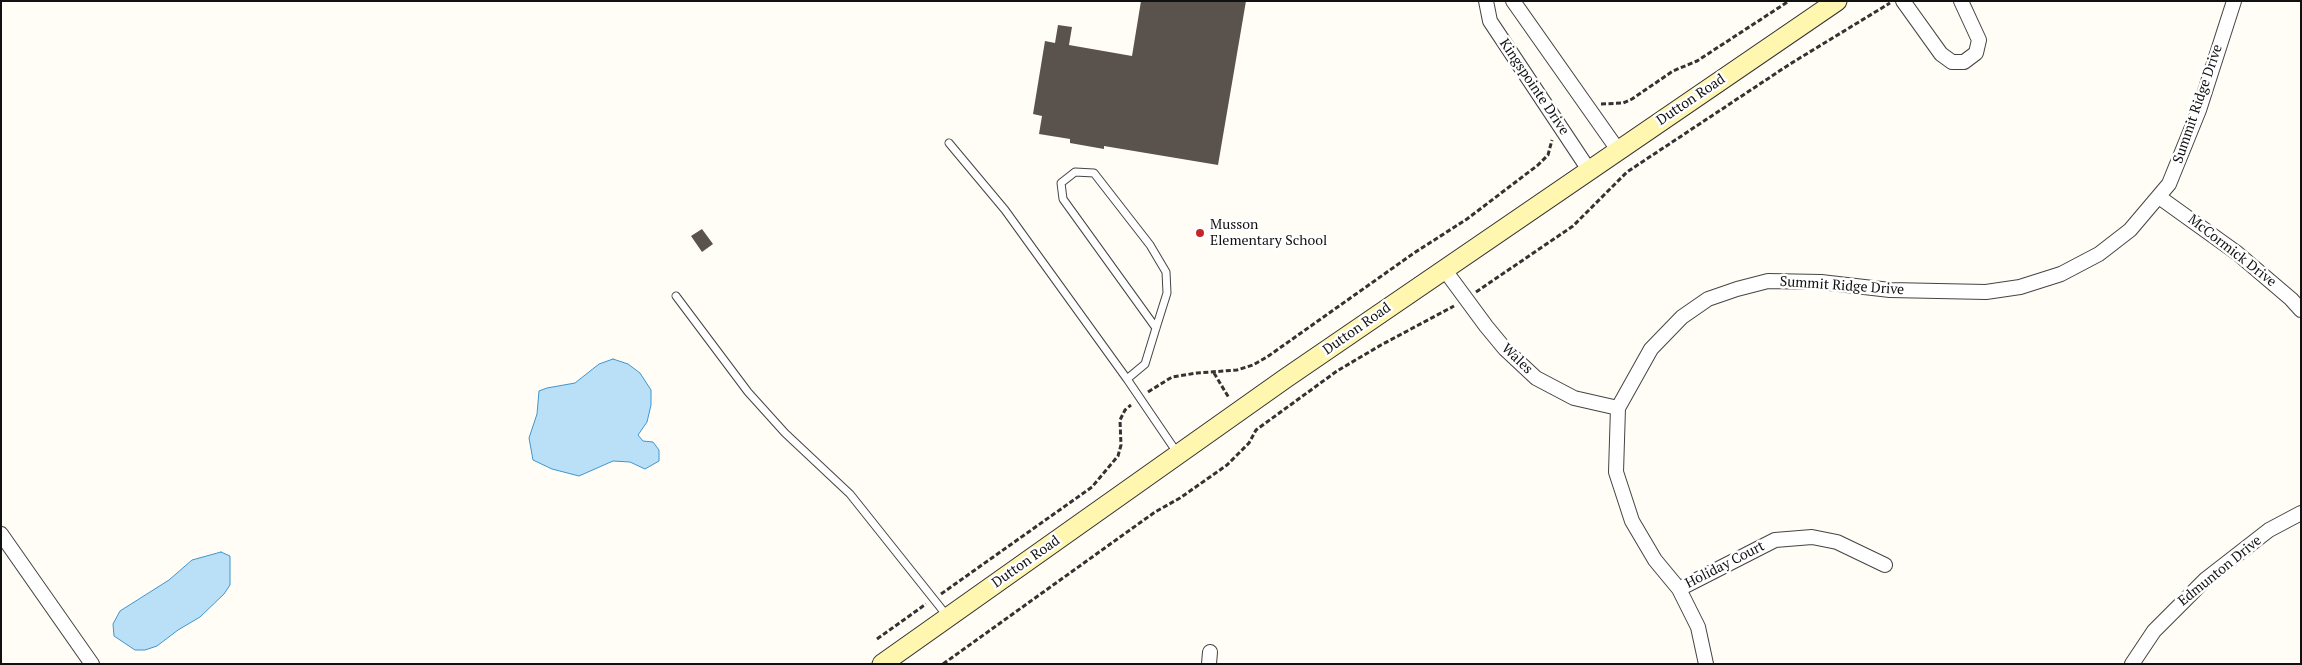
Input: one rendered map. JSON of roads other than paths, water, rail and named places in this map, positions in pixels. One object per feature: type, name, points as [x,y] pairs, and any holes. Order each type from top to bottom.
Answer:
[{"type":"street","name":"Kingspointe Drive","points":[[1486,1],[1490,21],[1589,170]]},
{"type":"street","points":[[1513,1],[1618,150]]},
{"type":"street","name":"Dutton Road","points":[[882,664],[1444,269],[1837,1]]},
{"type":"street","points":[[1903,1],[1941,54],[1952,62],[1964,62],[1976,53],[1979,40],[1961,1]]},
{"type":"street","name":"Summit Ridge Drive","points":[[1706,664],[1698,627],[1679,589],[1655,560],[1632,521],[1616,472],[1618,408],[1651,349],[1682,317],[1708,299],[1737,288],[1768,281],[1820,282],[1910,291],[1986,292],[2020,287],[2061,274],[2099,254],[2130,230],[2169,184],[2186,145],[2234,1]]},
{"type":"street","name":"McCormick Drive","points":[[2159,197],[2237,253],[2291,299],[2301,310]]},
{"type":"street","name":"Wales","points":[[1444,269],[1505,349],[1536,378],[1574,398],[1618,408]]},
{"type":"street","name":"Edmunton Drive","points":[[2132,664],[2154,631],[2206,579],[2269,530],[2301,513]]},
{"type":"street","points":[[1,534],[92,664]]},
{"type":"street","name":"Holiday Court","points":[[1679,589],[1775,540],[1812,536],[1837,542],[1885,565]]},
{"type":"lane","points":[[949,144],[1005,210],[1179,454]]},
{"type":"lane","points":[[1127,379],[1145,364],[1167,294],[1166,272],[1150,245],[1094,173],[1075,172],[1061,183],[1063,199],[1156,328]]},
{"type":"lane","points":[[676,296],[748,392],[785,433],[850,494],[948,617]]},
{"type":"water","points":[[613,359],[628,364],[640,373],[651,390],[651,405],[647,422],[638,435],[643,441],[653,442],[659,450],[659,461],[645,469],[630,462],[613,461],[579,476],[552,469],[533,460],[529,438],[537,414],[539,391],[575,383],[599,364]]},
{"type":"water","points":[[221,552],[230,556],[230,585],[224,594],[200,617],[178,630],[157,646],[145,650],[135,650],[114,636],[113,624],[120,611],[169,580],[192,560]]},
{"type":"place","name":"Musson Elementary School","points":[[1200,233]]}]
